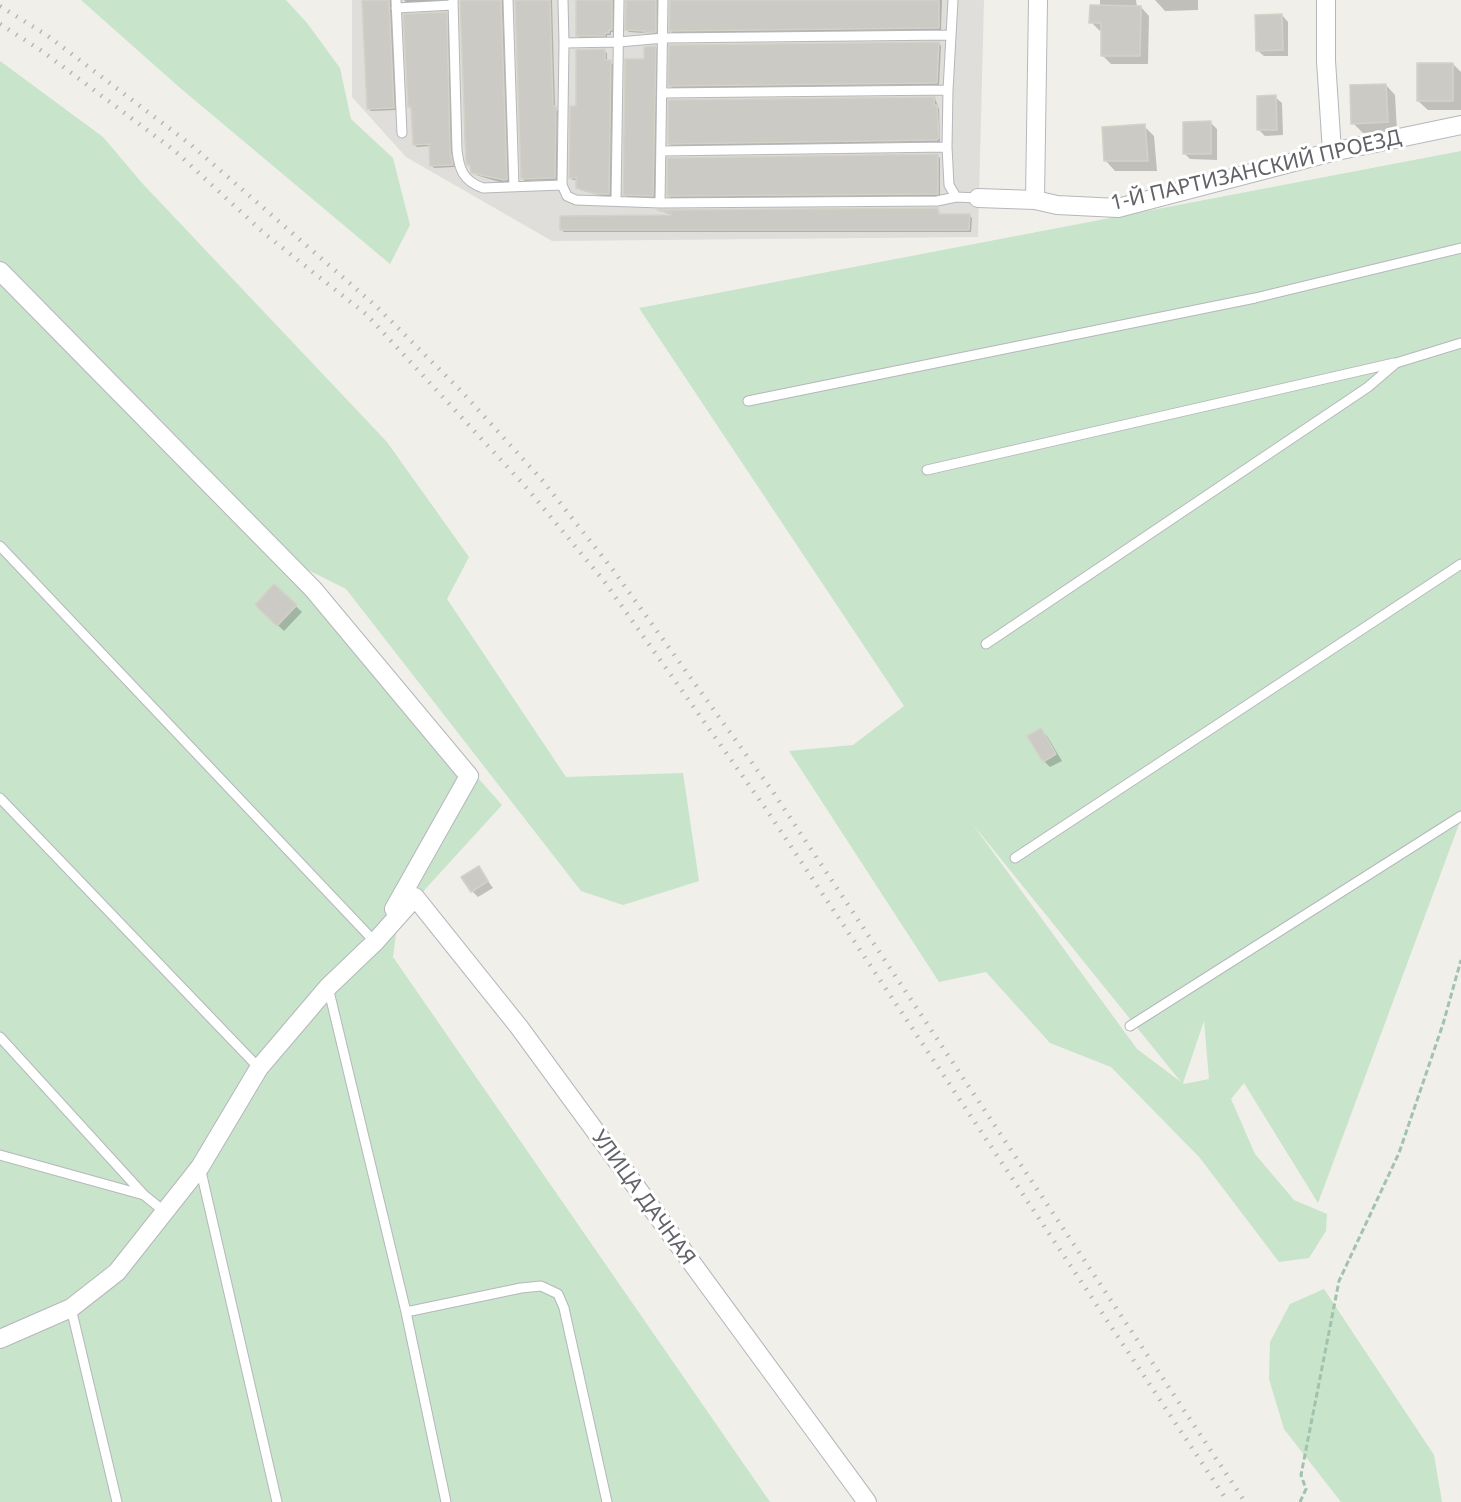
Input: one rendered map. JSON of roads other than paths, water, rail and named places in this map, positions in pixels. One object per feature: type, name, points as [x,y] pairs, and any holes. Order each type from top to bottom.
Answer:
[{"type":"street","points":[[1035,200],[1038,0]]},
{"type":"street","points":[[1326,0],[1326,61],[1332,152]]},
{"type":"street","name":"1-Й ПАРТИЗАНСКИЙ ПРОЕЗД","points":[[978,198],[1035,200],[1057,205],[1118,208],[1332,152],[1461,125]]},
{"type":"street","points":[[0,271],[313,589],[469,776],[375,942],[328,987],[259,1068],[200,1167],[117,1272],[71,1308],[0,1339]]},
{"type":"street","name":"УЛИЦА ДАЧНАЯ","points":[[375,942],[415,897],[519,1027],[867,1502]]},
{"type":"lane","points":[[508,0],[514,186]]},
{"type":"lane","points":[[563,0],[562,185],[571,199],[660,203],[926,201],[956,197],[978,198]]},
{"type":"lane","points":[[616,201],[619,0]]},
{"type":"lane","points":[[660,203],[663,0]]},
{"type":"lane","points":[[953,0],[947,147],[950,185],[956,197]]},
{"type":"lane","points":[[402,133],[396,4],[453,3],[457,150],[461,172],[471,183],[483,188],[562,185]]},
{"type":"lane","points":[[564,43],[663,38],[951,36]]},
{"type":"lane","points":[[662,93],[948,90]]},
{"type":"lane","points":[[661,151],[947,147]]},
{"type":"lane","points":[[748,401],[1255,298],[1461,248]]},
{"type":"lane","points":[[927,470],[1396,363],[1461,343]]},
{"type":"lane","points":[[986,644],[1368,387],[1396,363]]},
{"type":"lane","points":[[0,546],[375,942]]},
{"type":"lane","points":[[1015,858],[1461,564]]},
{"type":"lane","points":[[0,798],[259,1068]]},
{"type":"lane","points":[[1130,1026],[1461,816]]},
{"type":"lane","points":[[328,987],[406,1312],[446,1502]]},
{"type":"lane","points":[[0,1037],[144,1195],[165,1212]]},
{"type":"lane","points":[[0,1155],[144,1195]]},
{"type":"lane","points":[[200,1167],[277,1502]]},
{"type":"lane","points":[[406,1312],[521,1288],[543,1286],[558,1294],[564,1308],[607,1502]]},
{"type":"lane","points":[[71,1308],[117,1502]]},
{"type":"railway","points":[[0,6],[48,36],[190,144],[377,307],[463,393],[542,480],[613,570],[773,792],[1245,1502]]},
{"type":"railway","points":[[0,24],[42,51],[175,151],[265,234],[367,315],[525,486],[604,581],[766,809],[1228,1502]]}]
